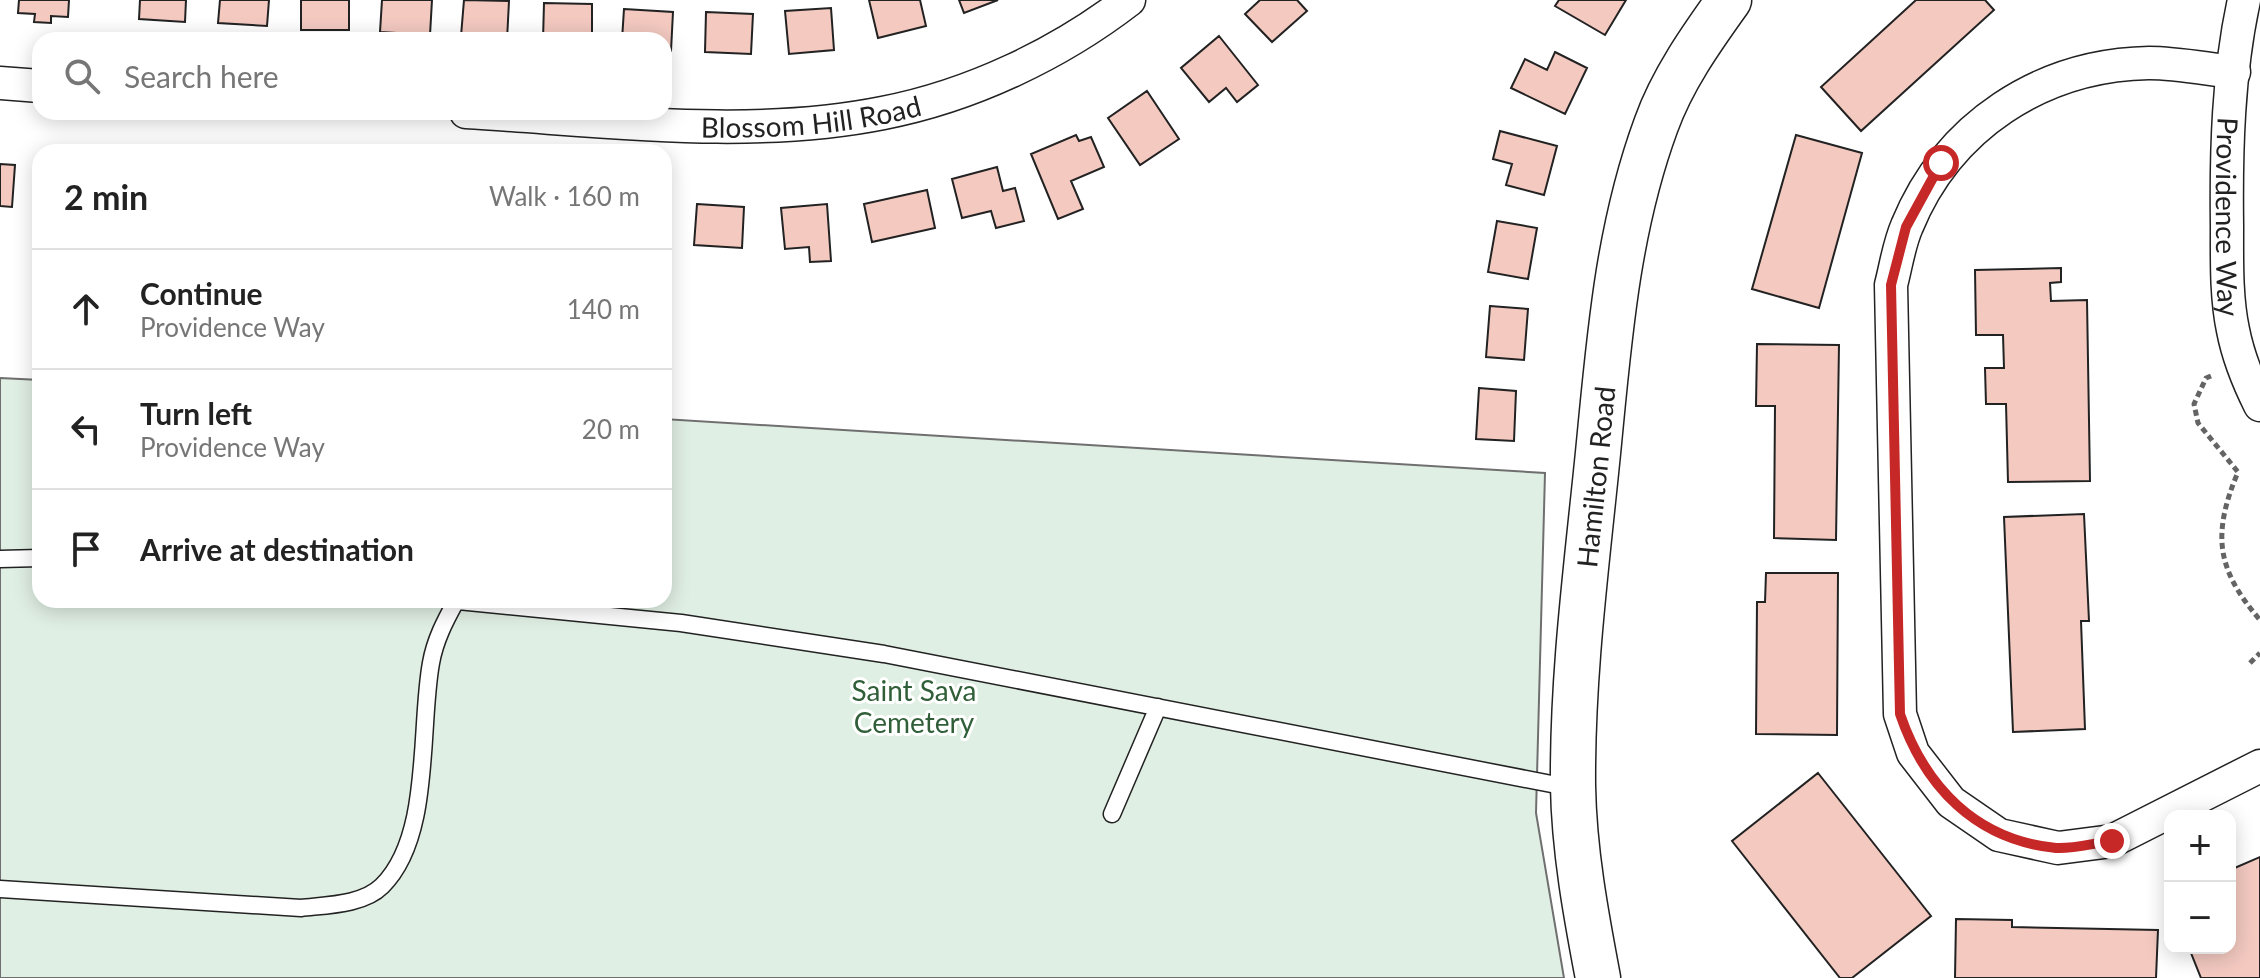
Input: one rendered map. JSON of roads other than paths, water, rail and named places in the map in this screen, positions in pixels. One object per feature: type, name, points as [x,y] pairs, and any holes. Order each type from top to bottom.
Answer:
[{"type":"street","name":"Blossom Hill Road","points":[[597,120],[781,125],[884,113],[980,85],[1094,27],[1129,0]]},
{"type":"street","name":"Hamilton Road","points":[[1598,978],[1584,902],[1573,788],[1575,680],[1613,300],[1630,203],[1657,122],[1689,57],[1729,0]]},
{"type":"street","name":"Providence Way","points":[[2244,0],[2226,168],[2227,272],[2233,330],[2242,363],[2260,405]]},
{"type":"street","points":[[2234,72],[2150,63],[2085,69],[2032,88],[1986,117],[1941,163],[1906,227],[1891,285],[1900,714],[1913,753],[1951,802],[1999,835],[2058,848],[2112,841],[2260,766]]},
{"type":"street","points":[[0,83],[32,85]]},
{"type":"lane","points":[[0,559],[32,558]]},
{"type":"lane","points":[[0,889],[301,908],[344,903],[380,888],[403,858],[415,813],[431,661],[441,628],[452,608]]},
{"type":"lane","points":[[528,608],[681,623],[884,654],[1573,788]]},
{"type":"lane","points":[[1112,814],[1158,707]]},
{"type":"park label","name":"Saint Sava Cemetery","points":[[914,706]]}]
